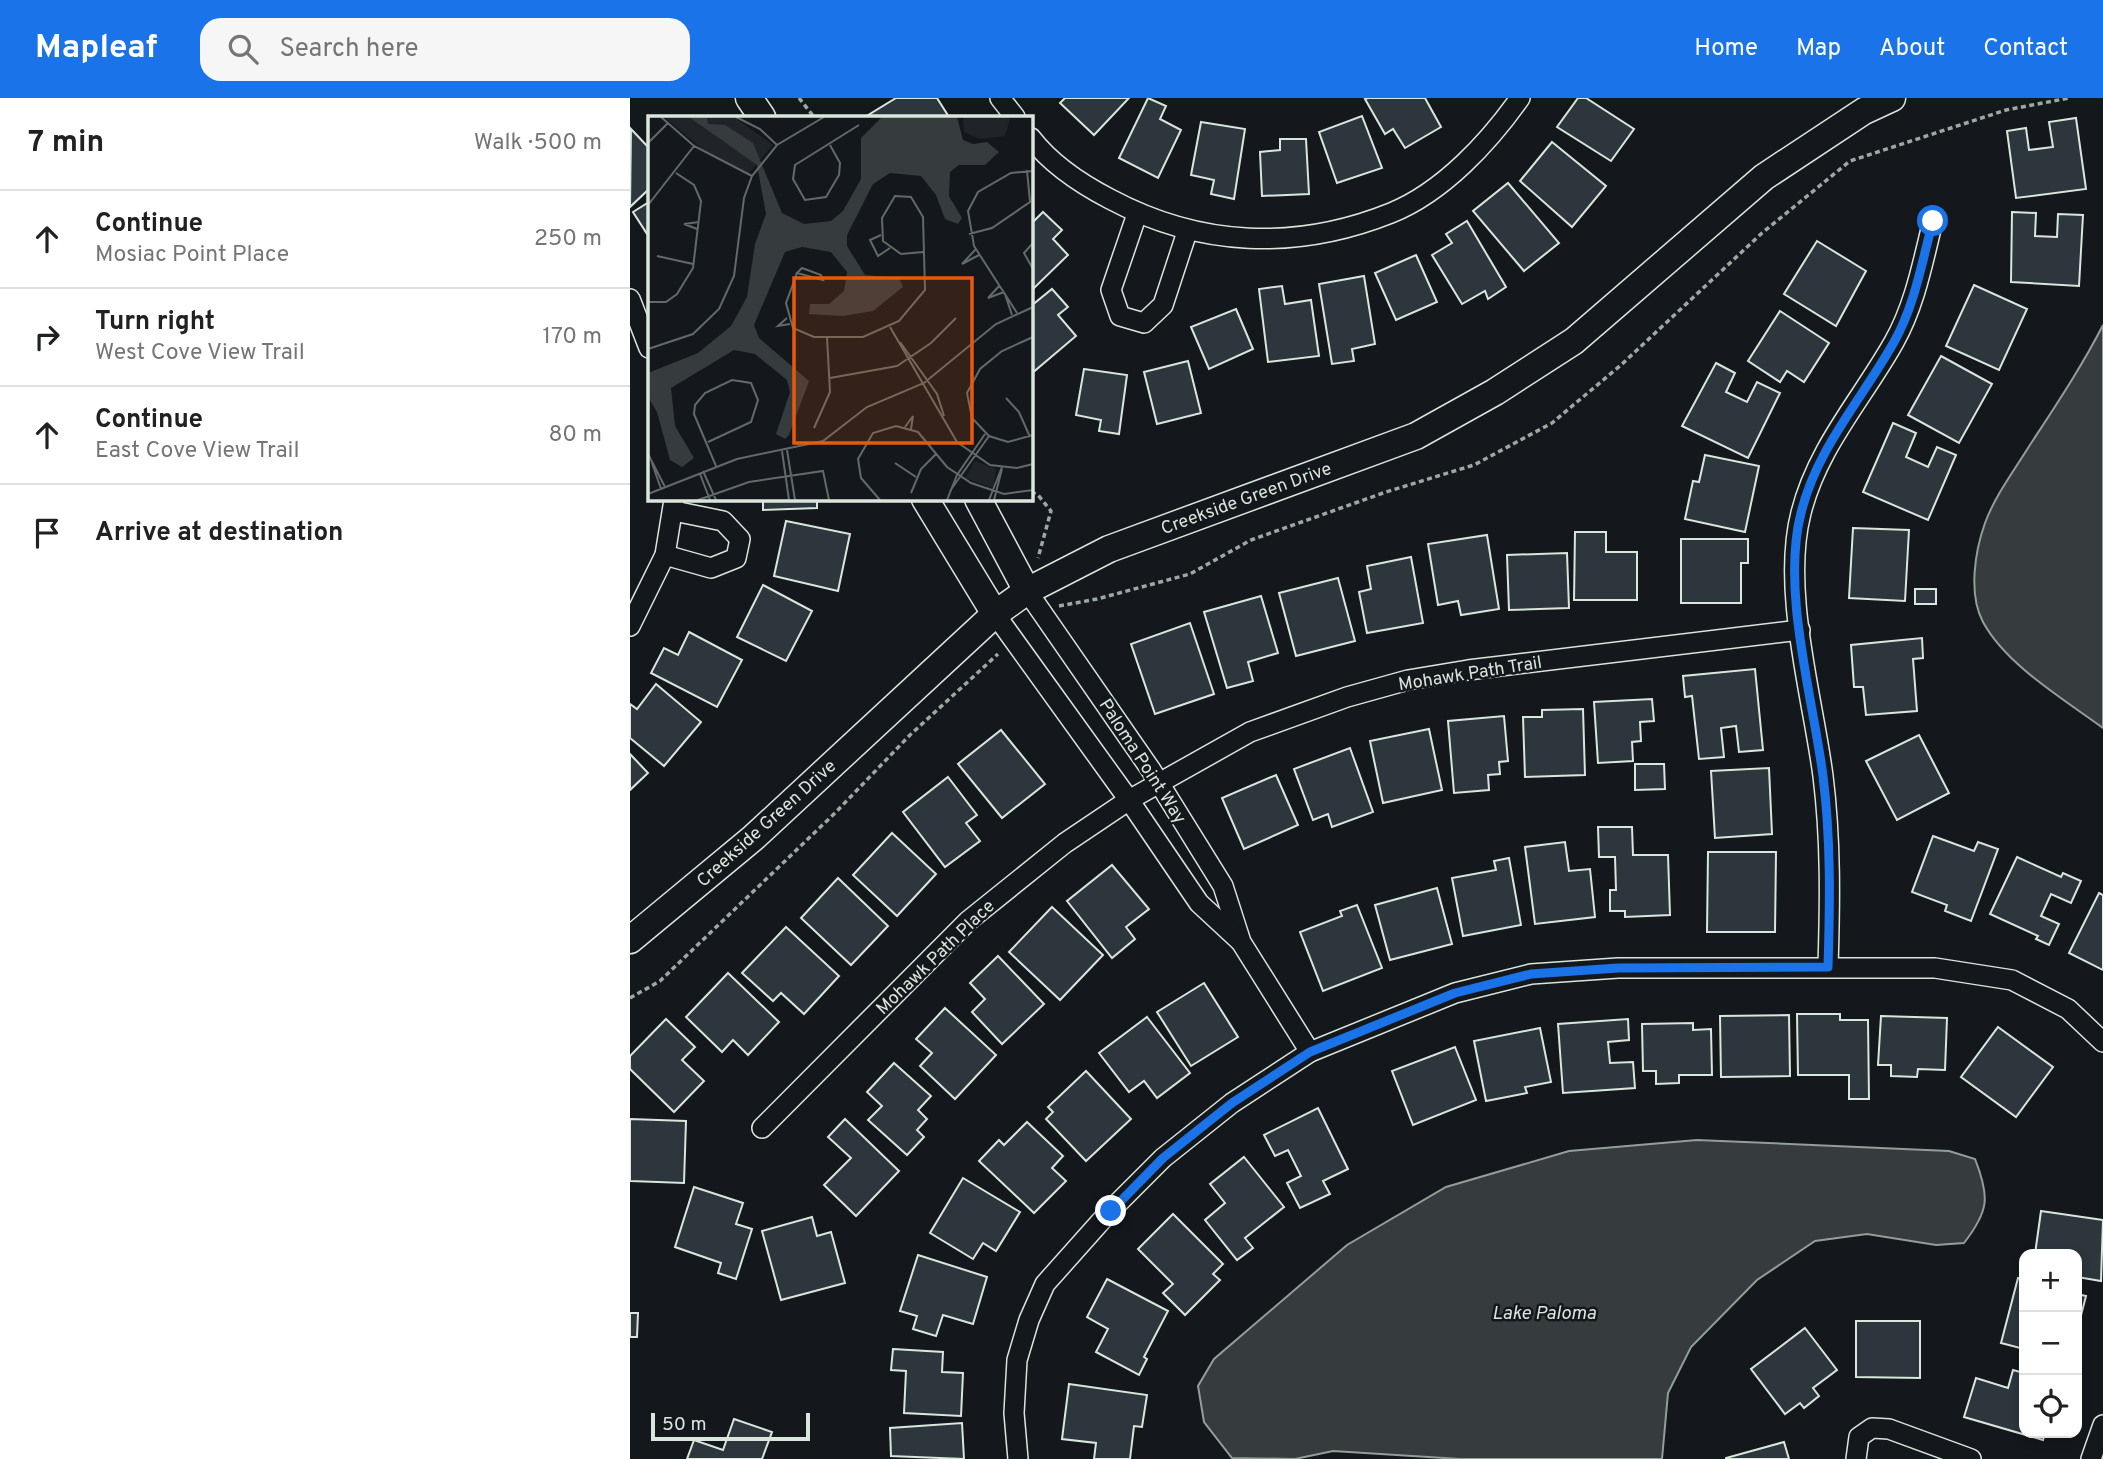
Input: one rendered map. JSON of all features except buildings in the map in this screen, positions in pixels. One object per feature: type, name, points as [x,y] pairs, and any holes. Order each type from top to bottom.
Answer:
[{"type":"main road","points":[[749,98],[761,116]]},
{"type":"main road","name":"Creekside Green Drive","points":[[630,940],[753,838],[995,614],[1038,585],[1109,549],[1416,436],[1495,392],[1574,341],[1764,177],[1864,111],[1892,98]]},
{"type":"main road","points":[[926,500],[995,614]]},
{"type":"main road","points":[[979,500],[1038,585]]},
{"type":"street","points":[[1000,98],[1014,116]]},
{"type":"street","points":[[1032,139],[1081,184],[1137,214],[1187,232],[1262,240],[1328,233],[1393,212],[1452,174],[1495,134],[1520,98]]},
{"type":"street","points":[[1137,214],[1111,290],[1120,316],[1144,323],[1163,305],[1187,232]]},
{"type":"street","points":[[1828,967],[1831,877],[1824,790],[1800,630],[1795,565],[1800,514],[1823,456],[1895,340],[1913,299],[1933,221]]},
{"type":"street","points":[[630,299],[648,345]]},
{"type":"street","points":[[630,626],[665,555],[674,505],[723,521],[740,539],[736,558],[711,568],[665,555]]},
{"type":"street","name":"Paloma Point Way","points":[[1038,585],[1043,614],[1160,785],[1223,886],[1241,942],[1310,1052]]},
{"type":"street","name":"Paloma Point Way","points":[[995,614],[1129,800],[1199,904],[1241,942]]},
{"type":"street","name":"Mohawk Path Trail","points":[[1160,785],[1250,732],[1347,697],[1408,680],[1800,630]]},
{"type":"street","name":"Mohawk Path Place","points":[[762,1128],[968,921],[1065,843],[1129,800],[1160,785]]},
{"type":"street","points":[[1018,1459],[1014,1413],[1017,1360],[1029,1320],[1045,1284],[1163,1158],[1232,1103],[1310,1052],[1455,993],[1531,974],[1618,968],[1935,968],[2012,980],[2068,1009],[2103,1042]]},
{"type":"street","points":[[2091,1459],[2103,1425]]},
{"type":"street","points":[[1856,1459],[1859,1437],[1872,1428],[1889,1429],[1971,1459]]},
{"type":"path","points":[[799,98],[813,116]]},
{"type":"path","points":[[1043,614],[1063,603],[1097,599],[1190,574],[1251,540],[1385,492],[1474,465],[1552,423],[1621,365],[1762,233],[1850,161],[2006,110],[2069,98]]},
{"type":"path","points":[[1032,492],[1038,495],[1051,511],[1037,556],[1038,585]]},
{"type":"path","points":[[630,998],[660,981],[835,813],[910,734],[1013,639]]},
{"type":"water","points":[[2103,325],[2103,728],[2037,681],[2006,653],[1983,622],[1978,611],[1974,586],[1978,546],[1994,503]]},
{"type":"water","name":"Lake Paloma","points":[[1697,1140],[1949,1151],[1975,1159],[1983,1184],[1985,1203],[1978,1222],[1964,1243],[1936,1245],[1867,1234],[1815,1241],[1757,1280],[1691,1347],[1668,1393],[1662,1459],[1460,1459],[1333,1451],[1295,1459],[1232,1458],[1204,1422],[1198,1386],[1214,1359],[1347,1245],[1446,1187],[1569,1151]]},
{"type":"route","points":[[1111,1211],[1163,1158],[1232,1103],[1310,1052],[1455,993],[1531,974],[1618,968],[1828,967],[1831,877],[1823,778],[1800,630],[1795,565],[1800,514],[1816,468],[1895,340],[1913,299],[1933,221]]}]
